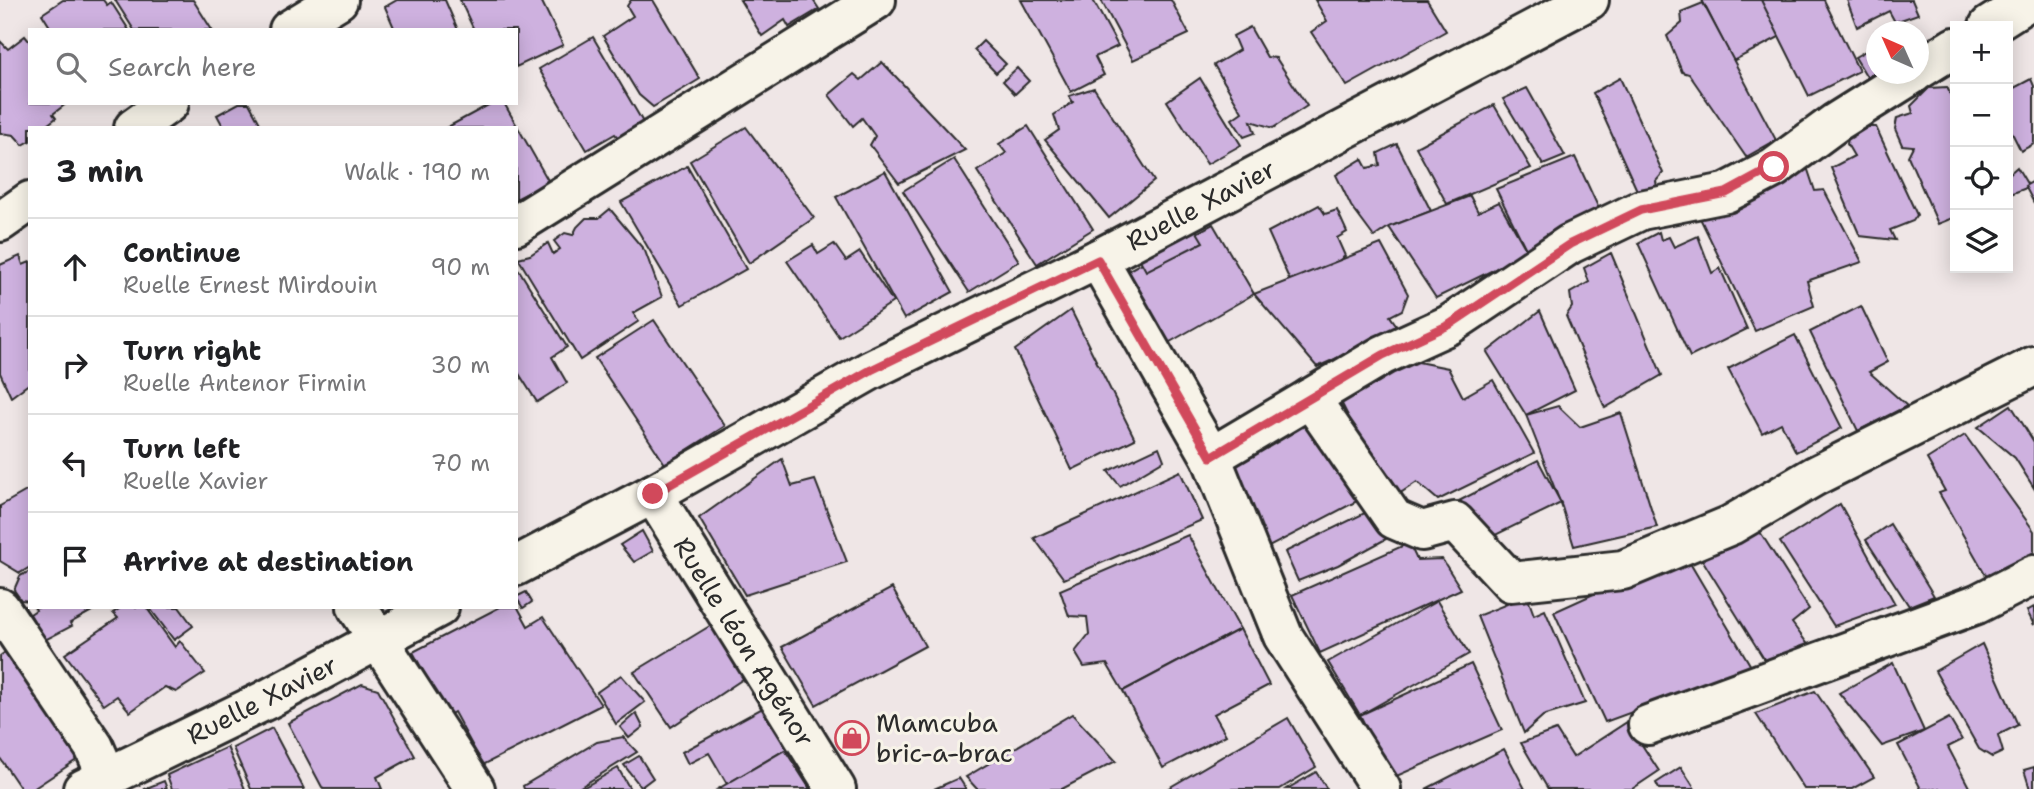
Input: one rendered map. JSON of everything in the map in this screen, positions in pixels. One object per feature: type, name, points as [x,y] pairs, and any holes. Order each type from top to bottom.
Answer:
[{"type":"street","points":[[292,28],[338,0]]},
{"type":"street","points":[[518,224],[876,0]]},
{"type":"street","name":"Ruelle Xavier","points":[[518,565],[653,494],[871,370],[1098,260],[1589,0]]},
{"type":"street","points":[[1997,21],[2030,0]]},
{"type":"street","points":[[1929,64],[1950,50]]},
{"type":"street","points":[[1211,457],[1383,355],[1449,325],[1570,244],[1641,210],[1726,193],[1774,167],[1835,123],[1897,84]]},
{"type":"street","points":[[137,126],[166,105]]},
{"type":"street","points":[[0,222],[28,202]]},
{"type":"street","points":[[1098,260],[1211,457],[1283,636],[1381,789]]},
{"type":"street","points":[[1310,398],[1394,519],[1422,531],[1455,522],[1511,582],[1623,570],[1731,525],[1815,476],[2034,366]]},
{"type":"street","name":"Ruelle léon Agénor","points":[[653,494],[836,789]]},
{"type":"street","points":[[1648,725],[1977,604],[2034,575]]},
{"type":"street","points":[[0,608],[94,747],[95,783]]},
{"type":"street","points":[[358,609],[475,789]]},
{"type":"street","name":"Ruelle Xavier","points":[[95,783],[266,700],[435,609]]},
{"type":"building","points":[[63,0],[103,0],[107,5],[111,2],[128,28],[51,28],[42,14]]},
{"type":"building","points":[[115,0],[193,0],[211,28],[133,28]]},
{"type":"building","points":[[397,0],[445,0],[457,28],[394,28],[385,7]]},
{"type":"building","points":[[460,0],[541,0],[563,45],[518,66],[518,28],[473,28]]},
{"type":"building","points":[[631,0],[653,0],[700,79],[653,107],[639,95],[603,36],[633,16],[627,6]]},
{"type":"building","points":[[740,0],[813,0],[819,9],[789,27],[785,20],[762,36]]},
{"type":"building","points":[[1021,0],[1093,0],[1118,46],[1095,57],[1104,75],[1071,92]]},
{"type":"building","points":[[1101,0],[1171,0],[1189,34],[1133,60]]},
{"type":"building","points":[[1315,0],[1427,0],[1446,31],[1347,86],[1311,32],[1327,21]]},
{"type":"building","points":[[1702,0],[1763,0],[1781,36],[1733,61]]},
{"type":"building","points":[[1761,0],[1824,0],[1859,71],[1809,96]]},
{"type":"building","points":[[1847,0],[1912,0],[1918,14],[1894,21],[1889,11],[1857,27]]},
{"type":"building","points":[[1703,3],[1776,140],[1746,157],[1689,74],[1682,72],[1667,36],[1682,23],[1681,12]]},
{"type":"building","points":[[1250,27],[1267,57],[1276,58],[1307,106],[1273,128],[1251,121],[1255,133],[1244,137],[1232,119],[1242,112],[1214,65],[1239,50],[1233,36]]},
{"type":"building","points":[[25,36],[28,40],[28,105],[64,105],[53,114],[56,118],[46,126],[28,126],[28,142],[23,145],[14,135],[0,133],[0,41],[8,49]]},
{"type":"building","points":[[593,37],[644,124],[620,140],[615,134],[587,150],[539,69]]},
{"type":"building","points":[[983,41],[1006,64],[996,73],[974,50]]},
{"type":"building","points":[[1866,51],[1866,75],[1855,57]]},
{"type":"building","points":[[882,62],[965,150],[899,183],[870,145],[875,136],[862,118],[853,126],[829,95],[854,74],[861,80]]},
{"type":"building","points":[[1017,68],[1029,81],[1015,94],[1003,81]]},
{"type":"building","points":[[1200,78],[1241,145],[1207,164],[1167,101]]},
{"type":"building","points":[[1620,78],[1663,173],[1656,181],[1657,188],[1640,197],[1593,93]]},
{"type":"building","points":[[2031,79],[2034,86],[2034,144],[2021,151],[2013,135],[2013,88]]},
{"type":"building","points":[[1947,87],[1950,94],[1950,219],[1938,224],[1908,156],[1913,146],[1902,145],[1895,129],[1897,118],[1913,113],[1911,106],[1929,88]]},
{"type":"building","points":[[1094,88],[1154,181],[1109,218],[1045,140],[1059,130],[1054,115],[1073,102],[1069,96]]},
{"type":"building","points":[[1527,88],[1565,156],[1543,165],[1503,99]]},
{"type":"building","points":[[235,105],[250,105],[261,126],[223,126],[217,115]]},
{"type":"building","points":[[488,105],[505,105],[517,126],[450,126]]},
{"type":"building","points":[[1494,105],[1531,168],[1447,204],[1416,147]]},
{"type":"building","points":[[1028,126],[1093,229],[1037,264],[977,171],[1006,153],[999,144]]},
{"type":"building","points":[[746,127],[814,218],[749,263],[690,161]]},
{"type":"building","points":[[1859,127],[1876,127],[1917,215],[1913,221],[1890,230],[1895,240],[1860,236],[1831,168],[1854,156],[1847,144],[1849,133]]},
{"type":"building","points":[[518,128],[549,182],[518,198]]},
{"type":"building","points":[[1397,144],[1431,211],[1389,227],[1374,237],[1351,206],[1336,175],[1362,159],[1367,168],[1380,165],[1378,153]]},
{"type":"building","points":[[1802,152],[1815,191],[1824,190],[1862,262],[1807,281],[1814,306],[1755,331],[1698,214]]},
{"type":"building","points":[[1575,157],[1600,211],[1528,253],[1496,189]]},
{"type":"building","points":[[954,159],[1019,261],[969,292],[903,191]]},
{"type":"building","points":[[687,166],[746,269],[682,305],[621,202]]},
{"type":"building","points":[[2017,167],[2029,187],[2013,193],[2013,171]]},
{"type":"building","points":[[885,171],[953,292],[904,319],[836,197]]},
{"type":"building","points":[[2034,181],[2034,203],[2025,186]]},
{"type":"building","points":[[1470,196],[1478,212],[1499,202],[1528,253],[1436,298],[1389,227]]},
{"type":"building","points":[[1319,205],[1325,214],[1337,210],[1347,232],[1337,238],[1345,256],[1317,277],[1291,283],[1268,232]]},
{"type":"building","points":[[610,209],[645,251],[662,297],[633,313],[639,321],[580,360],[518,258],[530,255],[548,243],[553,254],[560,249],[554,241],[565,233],[573,235],[586,218],[599,218]]},
{"type":"building","points":[[1213,224],[1254,294],[1149,354],[1107,282]]},
{"type":"building","points":[[1194,227],[1203,242],[1146,271],[1138,256]]},
{"type":"building","points":[[1659,232],[1661,240],[1669,237],[1674,247],[1698,236],[1712,273],[1720,268],[1747,329],[1690,357],[1638,243]]},
{"type":"building","points":[[834,244],[846,261],[860,252],[893,302],[839,337],[787,261],[813,245],[818,254]]},
{"type":"building","points":[[1381,244],[1408,294],[1402,310],[1390,316],[1400,330],[1317,367],[1254,294]]},
{"type":"building","points":[[1611,253],[1662,375],[1605,408],[1566,316],[1572,307],[1570,293],[1589,282],[1584,268]]},
{"type":"building","points":[[20,256],[23,265],[28,263],[28,384],[11,397],[0,373],[0,265]]},
{"type":"building","points":[[518,271],[567,347],[552,357],[567,383],[537,402],[518,372]]},
{"type":"building","points":[[1861,306],[1888,362],[1869,372],[1907,406],[1858,431],[1810,332]]},
{"type":"building","points":[[1071,310],[1135,439],[1072,470],[1015,350]]},
{"type":"building","points":[[1540,311],[1575,390],[1526,415],[1487,352]]},
{"type":"building","points":[[654,320],[725,426],[665,464],[595,358]]},
{"type":"building","points":[[1795,335],[1842,428],[1796,452],[1781,423],[1762,433],[1728,369]]},
{"type":"building","points":[[1408,360],[1448,368],[1463,397],[1493,380],[1534,453],[1438,500],[1417,482],[1390,500],[1339,398]]},
{"type":"building","points":[[2011,405],[2034,442],[2034,488],[2015,458],[1978,427]]},
{"type":"building","points":[[1558,406],[1580,427],[1621,413],[1657,527],[1574,546],[1562,507],[1526,415]]},
{"type":"building","points":[[1313,410],[1359,500],[1265,549],[1218,459]]},
{"type":"building","points":[[1965,435],[2034,531],[2034,552],[1987,577],[1939,493],[1945,491],[1927,459]]},
{"type":"building","points":[[1159,447],[1164,460],[1120,486],[1108,471]]},
{"type":"building","points":[[782,459],[792,486],[815,480],[847,562],[745,595],[699,518]]},
{"type":"building","points":[[1538,460],[1561,503],[1477,544],[1455,503]]},
{"type":"building","points":[[1180,471],[1202,520],[1064,579],[1034,538]]},
{"type":"building","points":[[28,490],[28,568],[20,573],[0,561],[0,506]]},
{"type":"building","points":[[1383,504],[1397,533],[1338,565],[1298,581],[1285,552]]},
{"type":"building","points":[[1840,504],[1895,604],[1834,626],[1780,542]]},
{"type":"building","points":[[1755,524],[1809,609],[1792,623],[1809,646],[1769,667],[1698,553]]},
{"type":"building","points":[[1890,524],[1934,596],[1909,606],[1866,540]]},
{"type":"building","points":[[642,531],[653,551],[634,562],[620,545]]},
{"type":"building","points":[[1188,535],[1240,629],[1123,691],[1107,664],[1084,667],[1075,652],[1089,634],[1087,617],[1069,616],[1060,590]]},
{"type":"building","points":[[1409,543],[1417,560],[1442,559],[1461,589],[1320,653],[1292,595]]},
{"type":"building","points":[[1684,553],[1752,668],[1605,722],[1554,612]]},
{"type":"building","points":[[28,572],[28,601],[21,600],[14,590],[20,576]]},
{"type":"building","points":[[892,588],[925,646],[816,705],[782,647]]},
{"type":"building","points":[[526,592],[532,602],[523,608],[518,596]]},
{"type":"building","points":[[1527,596],[1534,615],[1545,610],[1585,703],[1543,716],[1524,733],[1477,616]]},
{"type":"building","points":[[1437,601],[1469,654],[1360,715],[1328,662]]},
{"type":"building","points":[[2034,607],[2034,625],[2027,611]]},
{"type":"building","points":[[518,608],[528,626],[543,617],[601,705],[483,765],[454,712],[447,716],[413,652],[496,609]]},
{"type":"building","points":[[95,609],[70,623],[72,626],[45,640],[30,614],[36,610]]},
{"type":"building","points":[[119,609],[147,609],[175,647],[180,641],[205,673],[176,692],[165,687],[130,712],[117,696],[104,705],[65,654],[118,618],[113,613]]},
{"type":"building","points":[[151,609],[180,609],[193,626],[174,640]]},
{"type":"building","points":[[718,621],[752,673],[671,727],[634,672]]},
{"type":"building","points":[[1240,629],[1269,685],[1214,714],[1226,735],[1163,768],[1123,691]]},
{"type":"building","points":[[1982,644],[2018,725],[1998,735],[2003,752],[1992,757],[1979,749],[1935,671]]},
{"type":"building","points":[[8,650],[84,755],[33,789],[21,789],[0,758],[0,656]]},
{"type":"building","points":[[1893,663],[1924,731],[1882,746],[1839,693]]},
{"type":"building","points":[[1471,664],[1502,730],[1392,778],[1360,715]]},
{"type":"building","points":[[621,675],[645,702],[616,724],[597,692]]},
{"type":"building","points":[[362,684],[378,689],[415,756],[377,777],[382,789],[323,789],[288,723]]},
{"type":"building","points":[[1815,691],[1874,777],[1852,789],[1804,789],[1756,714]]},
{"type":"building","points":[[768,705],[791,746],[727,784],[709,753],[688,764],[682,752]]},
{"type":"building","points":[[636,713],[643,727],[629,738],[620,727]]},
{"type":"building","points":[[1072,714],[1116,761],[1062,789],[977,789],[966,777]]},
{"type":"building","points":[[1288,718],[1316,767],[1280,789],[1167,789]]},
{"type":"building","points":[[1949,718],[1962,740],[1948,747],[1970,789],[1921,789],[1898,745]]},
{"type":"building","points":[[1627,722],[1659,771],[1632,789],[1548,789],[1521,743],[1556,730],[1573,757]]},
{"type":"building","points":[[272,728],[304,789],[251,789],[233,748]]},
{"type":"building","points":[[623,737],[637,752],[577,789],[524,789],[523,786],[597,742]]},
{"type":"building","points":[[227,747],[245,789],[172,789],[167,775]]},
{"type":"building","points":[[1504,749],[1525,789],[1426,789]]},
{"type":"building","points":[[785,750],[810,789],[718,789]]},
{"type":"building","points":[[639,756],[653,778],[641,787],[624,765]]},
{"type":"building","points":[[1681,767],[1695,789],[1659,789],[1656,783]]},
{"type":"building","points":[[2034,767],[2034,789],[2030,789],[2024,770]]},
{"type":"building","points":[[618,768],[630,789],[581,789]]},
{"type":"building","points":[[1316,772],[1327,789],[1287,789]]},
{"type":"building","points":[[959,778],[966,789],[934,789]]},
{"type":"building","points":[[164,781],[167,789],[144,789]]},
{"type":"place","name":"Mamcuba bric-a-brac","points":[[852,738]]},
{"type":"route","points":[[653,494],[871,370],[1098,260],[1211,457],[1383,355],[1449,325],[1570,244],[1641,210],[1726,193],[1774,167]]}]
